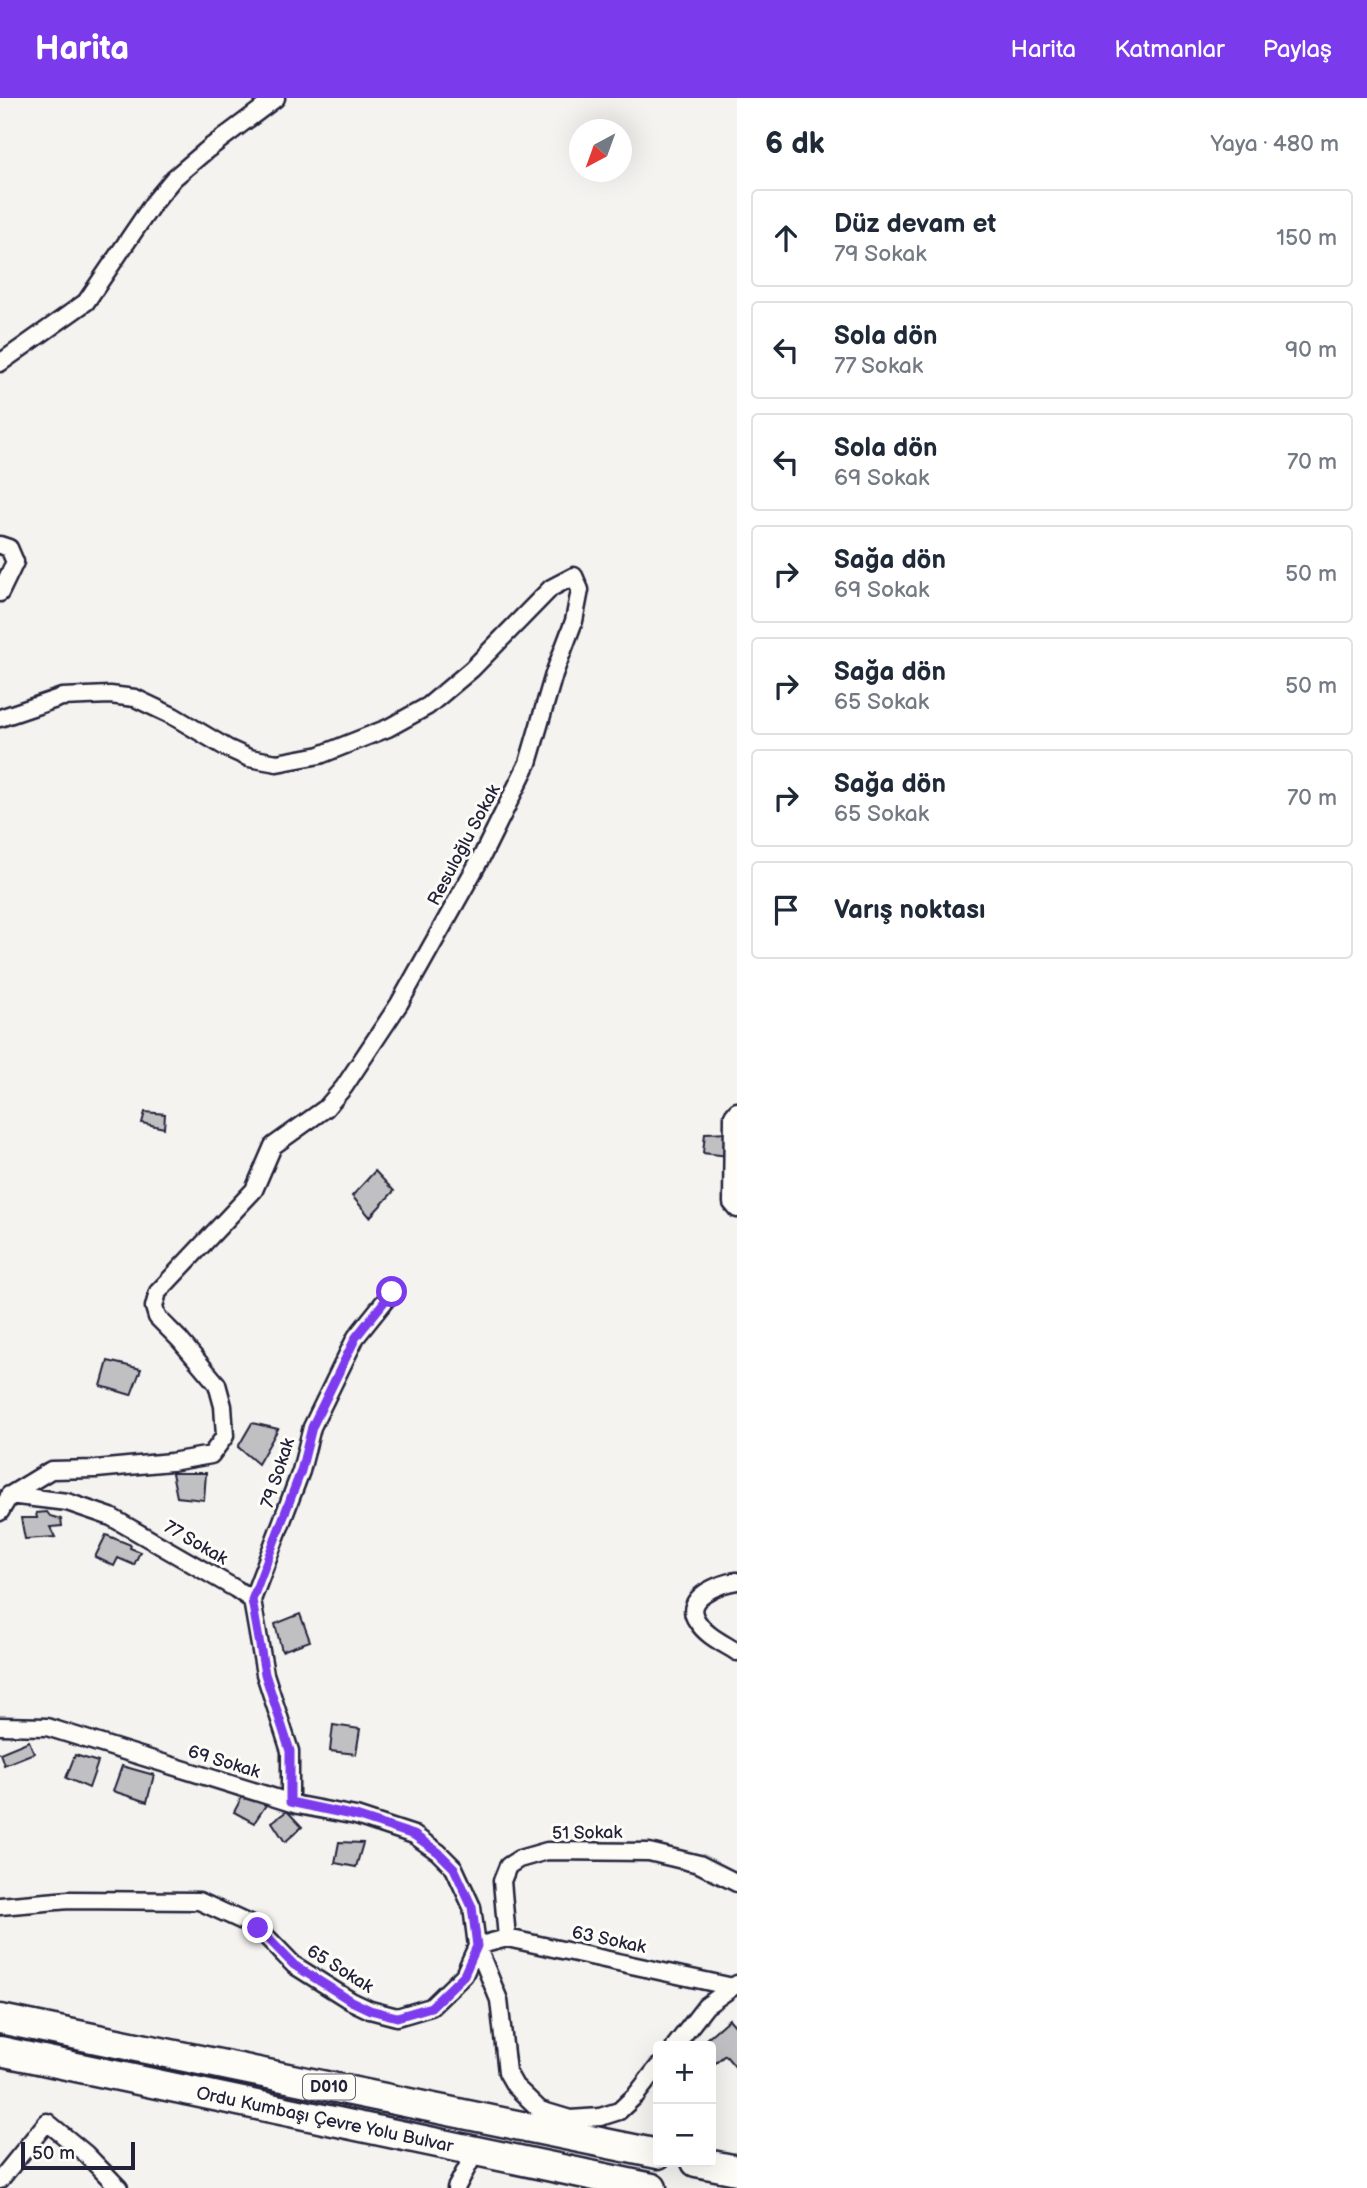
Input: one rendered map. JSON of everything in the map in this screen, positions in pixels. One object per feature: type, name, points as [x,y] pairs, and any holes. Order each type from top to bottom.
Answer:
[{"type":"highway","name":"Ordu Kumbaşı Çevre Yolu Bulvar","points":[[0,2019],[653,2153]]},
{"type":"highway","name":"Ordu Kumbaşı Çevre Yolu Bulvar","points":[[0,2052],[652,2188]]},
{"type":"highway","points":[[716,2166],[737,2170]]},
{"type":"street","points":[[0,363],[86,302],[154,202],[174,178],[276,98]]},
{"type":"street","points":[[0,545],[9,548],[15,562],[0,593]]},
{"type":"street","name":"Resuloğlu Sokak","points":[[0,718],[62,697],[110,695],[135,698],[249,758],[277,764],[320,755],[388,728],[428,706],[472,669],[551,588],[574,576],[579,590],[574,621],[554,674],[528,763],[482,856],[399,1004],[344,1087],[326,1108],[274,1146],[254,1189],[158,1292],[154,1307],[157,1317],[217,1384],[223,1406],[225,1436],[211,1455],[171,1462],[51,1470],[5,1494]]},
{"type":"street","points":[[737,1111],[733,1116],[732,1203],[737,1209]]},
{"type":"street","name":"79 Sokak","points":[[252,1600],[301,1471],[312,1427],[356,1337],[392,1292]]},
{"type":"street","points":[[0,1512],[5,1494]]},
{"type":"street","name":"77 Sokak","points":[[5,1494],[67,1502],[111,1517],[252,1600]]},
{"type":"street","points":[[737,1581],[727,1582],[706,1591],[696,1601],[694,1609],[695,1619],[710,1636],[737,1652]]},
{"type":"street","points":[[252,1600],[265,1674],[290,1751],[290,1802]]},
{"type":"street","name":"69 Sokak","points":[[0,1726],[47,1727],[290,1802],[356,1816],[414,1835],[438,1852],[454,1868],[472,1907],[477,1946],[499,2000],[507,2073],[515,2086],[540,2110],[570,2119],[619,2111],[653,2073]]},
{"type":"street","name":"51 Sokak","points":[[507,1938],[502,1881],[508,1866],[519,1859],[547,1851],[649,1852],[699,1864],[737,1883]]},
{"type":"street","name":"65 Sokak","points":[[0,1906],[69,1900],[199,1901],[258,1928],[294,1965],[351,2001],[370,2010],[397,2017],[431,2007],[464,1975],[477,1946]]},
{"type":"street","name":"63 Sokak","points":[[477,1946],[507,1938],[735,1986]]},
{"type":"street","points":[[679,2041],[706,2006],[735,1986]]},
{"type":"street","points":[[0,2180],[47,2122],[86,2154],[119,2188]]},
{"type":"street","points":[[456,2188],[476,2151]]},
{"type":"building","points":[[145,1112],[165,1114],[164,1128],[142,1123]]},
{"type":"building","points":[[730,1132],[728,1156],[703,1153],[705,1133]]},
{"type":"building","points":[[375,1171],[394,1191],[370,1217],[352,1196]]},
{"type":"building","points":[[108,1361],[141,1369],[131,1395],[101,1386]]},
{"type":"building","points":[[252,1423],[278,1429],[258,1464],[238,1447]]},
{"type":"building","points":[[172,1473],[206,1473],[204,1500],[177,1497]]},
{"type":"building","points":[[47,1512],[50,1516],[61,1519],[62,1526],[50,1527],[55,1537],[25,1539],[21,1518],[37,1518],[36,1513]]},
{"type":"building","points":[[106,1535],[131,1545],[130,1548],[140,1552],[134,1565],[118,1558],[114,1566],[95,1557]]},
{"type":"building","points":[[300,1614],[310,1641],[282,1651],[275,1624]]},
{"type":"building","points":[[333,1725],[360,1729],[356,1754],[330,1751]]},
{"type":"building","points":[[29,1741],[34,1753],[4,1765],[0,1753]]},
{"type":"building","points":[[75,1755],[98,1762],[89,1788],[66,1778]]},
{"type":"building","points":[[122,1766],[154,1775],[147,1802],[113,1791]]},
{"type":"building","points":[[245,1791],[270,1799],[254,1823],[234,1812]]},
{"type":"building","points":[[287,1811],[302,1827],[285,1842],[272,1822]]},
{"type":"building","points":[[339,1842],[363,1843],[356,1867],[335,1863]]},
{"type":"building","points":[[729,2019],[737,2028],[737,2069],[725,2055],[716,2063],[716,2041],[704,2041]]},
{"type":"route","points":[[258,1928],[294,1965],[351,2001],[370,2010],[397,2017],[431,2007],[464,1975],[477,1946],[472,1907],[454,1868],[438,1852],[414,1835],[356,1816],[290,1802],[290,1751],[265,1674],[252,1600],[301,1471],[312,1427],[356,1337],[392,1292]]}]
